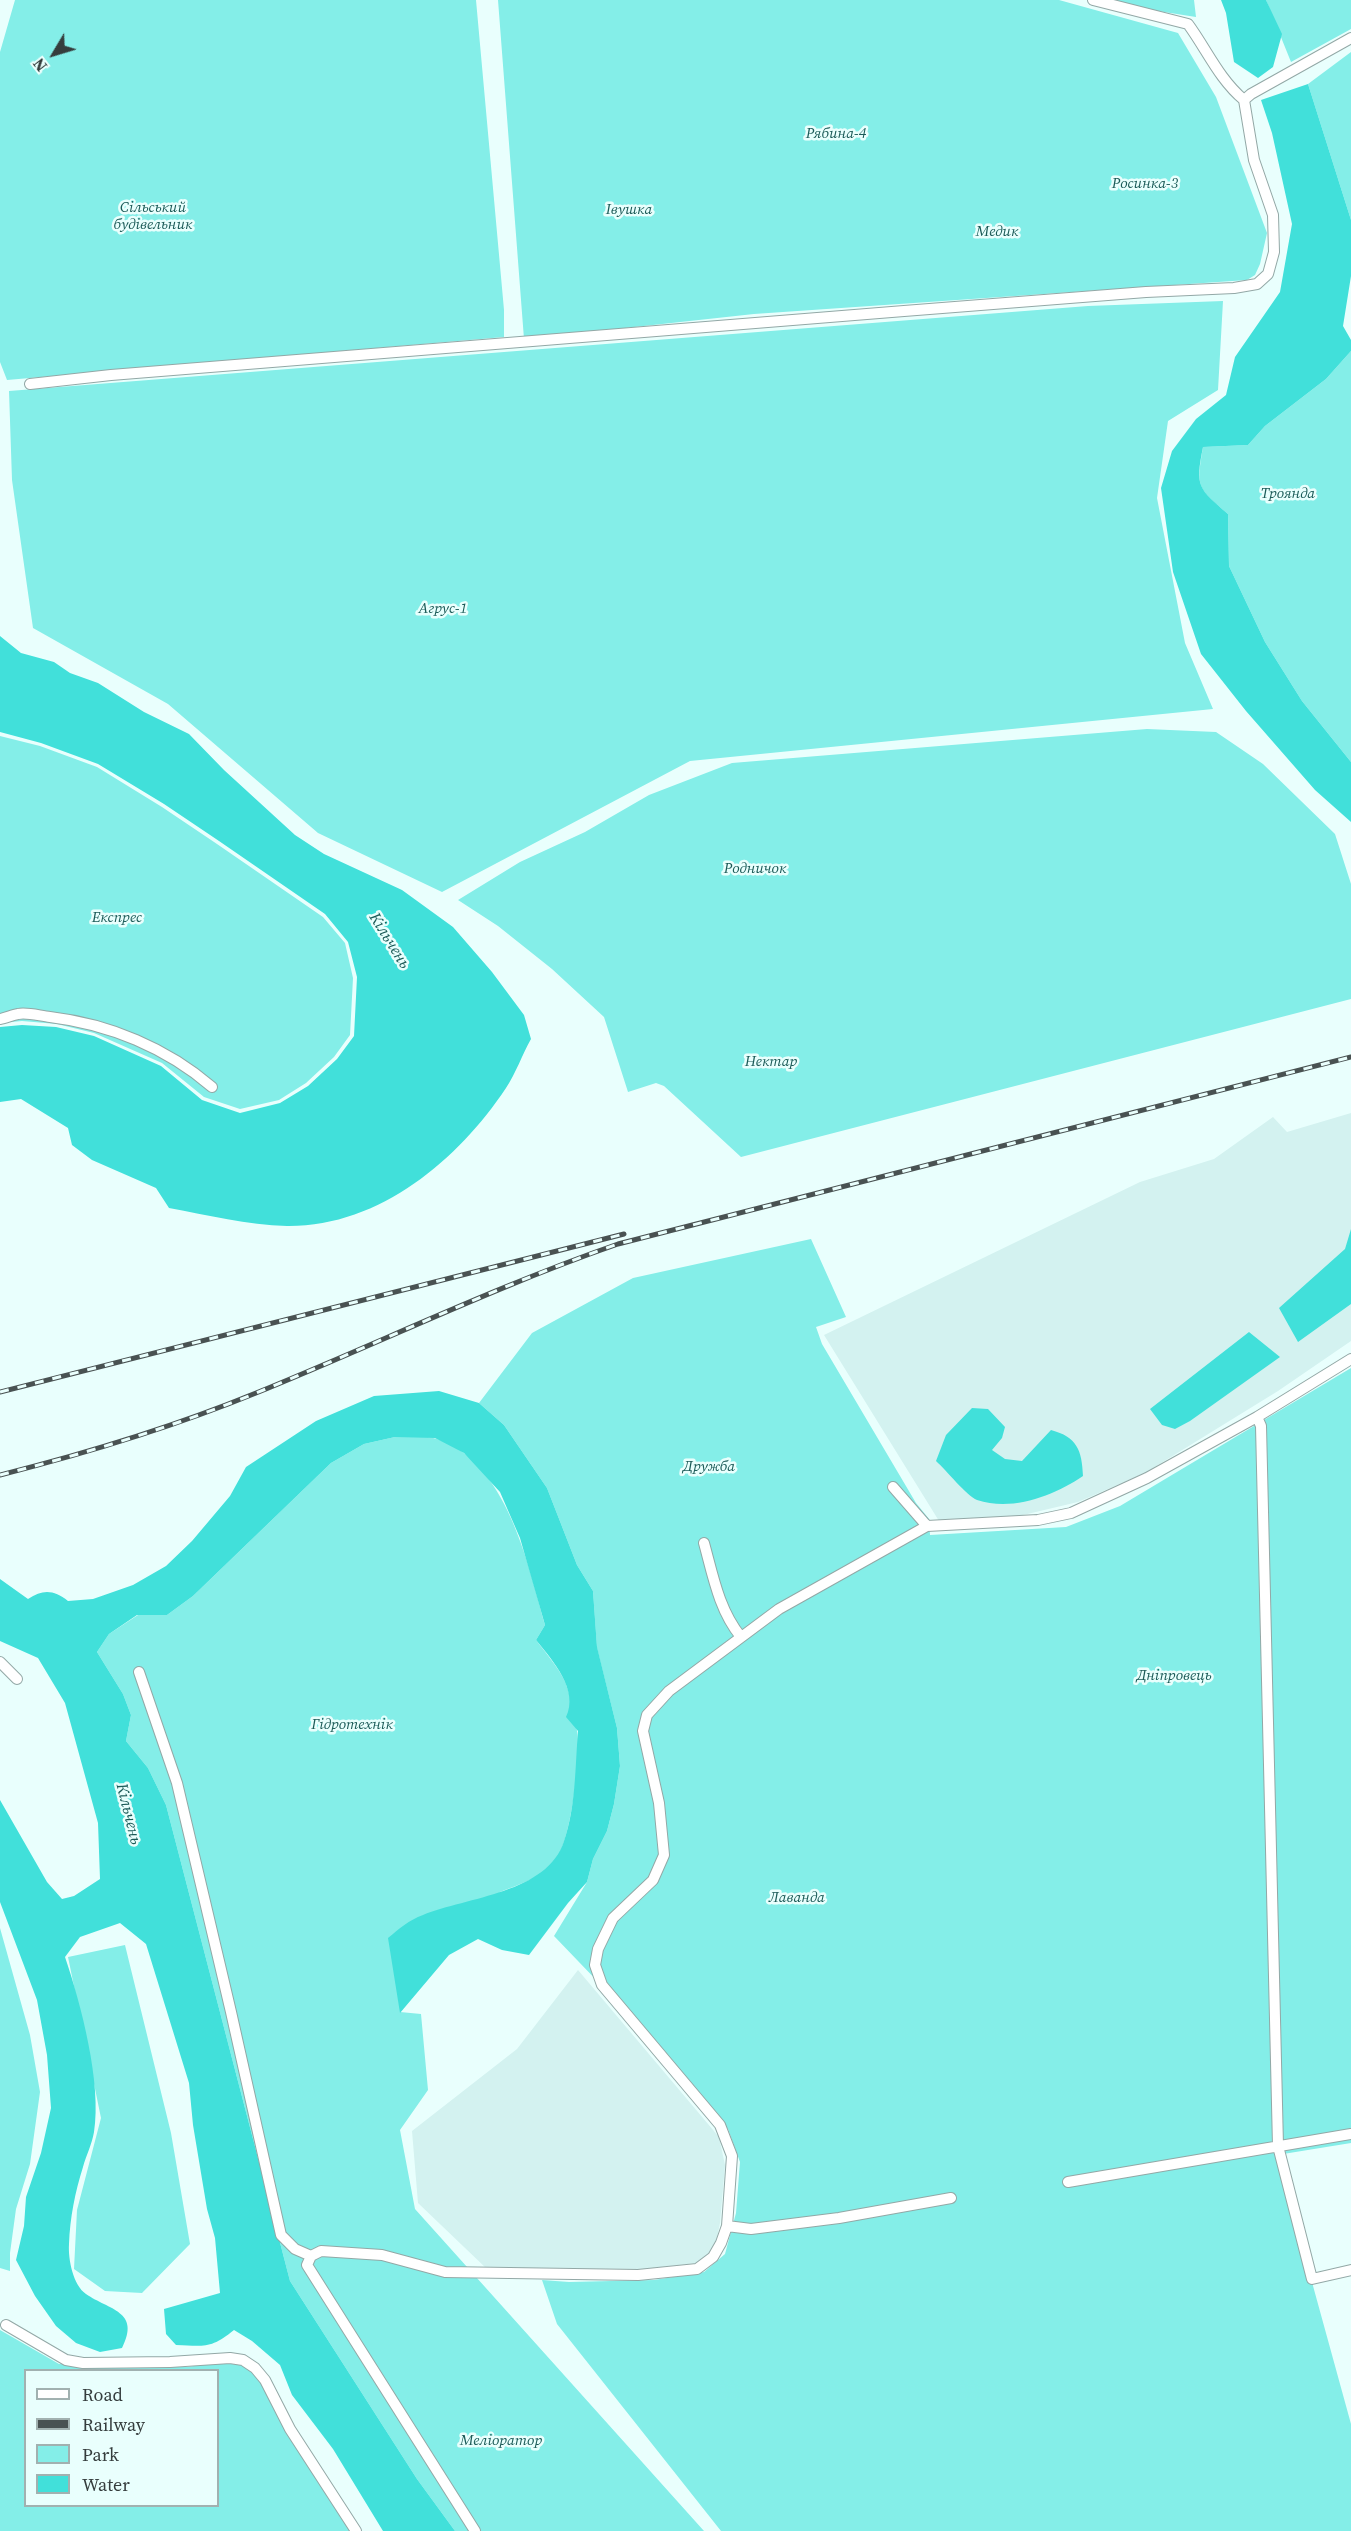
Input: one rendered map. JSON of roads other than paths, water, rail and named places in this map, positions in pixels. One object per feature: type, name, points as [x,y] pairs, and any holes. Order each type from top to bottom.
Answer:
[{"type":"street","points":[[30,384],[111,375],[196,370],[1146,292],[1234,288],[1257,284],[1268,274],[1274,252],[1273,215],[1254,160],[1244,100],[1232,90],[1188,24],[1093,0]]},
{"type":"street","points":[[1244,100],[1351,38]]},
{"type":"street","points":[[0,1019],[19,1013],[69,1019],[111,1030],[148,1045],[190,1068],[212,1087]]},
{"type":"street","points":[[475,2531],[307,2265],[311,2256],[321,2251],[382,2255],[444,2272],[638,2275],[697,2269],[713,2257],[727,2226],[732,2156],[720,2125],[602,1986],[595,1965],[598,1949],[613,1918],[653,1880],[664,1856],[659,1803],[643,1731],[647,1715],[669,1691],[779,1609],[927,1526],[1038,1520],[1071,1513],[1147,1478],[1257,1417],[1351,1359]]},
{"type":"street","points":[[1257,1417],[1261,1426],[1266,1588],[1278,2145],[1312,2279],[1351,2270]]},
{"type":"street","points":[[893,1487],[927,1526]]},
{"type":"street","points":[[704,1543],[722,1606],[732,1626],[741,1637]]},
{"type":"street","points":[[0,1662],[17,1679]]},
{"type":"street","points":[[139,1672],[177,1783],[280,2235],[295,2249],[311,2256]]},
{"type":"street","points":[[1068,2182],[1351,2134]]},
{"type":"street","points":[[727,2226],[751,2229],[951,2198]]},
{"type":"street","points":[[6,2325],[66,2360],[170,2362],[230,2358],[243,2360],[255,2368],[266,2380],[290,2429],[356,2531]]},
{"type":"water","points":[[1221,0],[1266,0],[1282,34],[1273,67],[1258,78],[1234,62],[1226,13]]},
{"type":"water","points":[[1308,84],[1351,220],[1351,276],[1343,326],[1351,340],[1351,351],[1326,379],[1265,426],[1248,445],[1203,447],[1199,479],[1205,492],[1228,514],[1229,566],[1265,642],[1302,701],[1351,762],[1351,822],[1315,790],[1246,711],[1201,654],[1173,572],[1161,488],[1172,451],[1196,419],[1226,395],[1235,357],[1280,292],[1292,224],[1272,133],[1261,100]]},
{"type":"water","name":"Кільчень","points":[[0,636],[21,653],[54,662],[70,673],[98,683],[144,712],[189,734],[224,770],[295,835],[324,854],[402,890],[453,927],[492,972],[524,1015],[531,1039],[510,1082],[487,1115],[440,1164],[384,1202],[353,1215],[321,1223],[287,1226],[242,1222],[169,1208],[156,1188],[92,1160],[72,1145],[68,1128],[21,1099],[0,1102],[0,1027],[22,1025],[56,1027],[94,1036],[161,1066],[202,1100],[240,1113],[280,1103],[308,1086],[337,1059],[354,1036],[357,977],[348,942],[325,914],[219,841],[98,764],[41,743],[0,732]]},
{"type":"water","points":[[1351,1229],[1351,1304],[1298,1342],[1279,1308],[1345,1249]]},
{"type":"water","points":[[1249,1332],[1280,1357],[1190,1421],[1175,1429],[1162,1425],[1150,1409]]},
{"type":"water","name":"Кільчень","points":[[439,1391],[479,1403],[504,1425],[547,1488],[577,1565],[593,1591],[597,1647],[617,1728],[620,1766],[607,1831],[593,1859],[587,1882],[568,1903],[529,1955],[502,1950],[478,1939],[449,1955],[400,2013],[388,1938],[418,1917],[504,1891],[524,1883],[541,1872],[555,1858],[564,1841],[573,1801],[578,1731],[566,1717],[569,1707],[567,1686],[556,1666],[536,1640],[545,1625],[520,1538],[500,1492],[464,1453],[435,1438],[395,1437],[364,1444],[331,1463],[193,1596],[167,1615],[137,1615],[109,1634],[97,1652],[123,1694],[131,1715],[126,1741],[148,1768],[166,1805],[290,2281],[417,2479],[455,2531],[383,2531],[333,2449],[292,2395],[280,2365],[252,2341],[234,2330],[213,2343],[201,2346],[176,2345],[166,2334],[164,2309],[220,2293],[215,2238],[207,2209],[193,2125],[189,2083],[146,1944],[120,1923],[80,1937],[65,1957],[89,2044],[96,2113],[93,2136],[73,2205],[69,2257],[72,2271],[81,2290],[113,2308],[125,2319],[128,2326],[127,2336],[122,2348],[100,2352],[76,2343],[56,2326],[35,2296],[16,2260],[24,2226],[26,2197],[41,2153],[51,2108],[47,2055],[37,2000],[0,1902],[0,1800],[47,1882],[62,1899],[74,1896],[100,1879],[98,1823],[65,1703],[38,1658],[0,1641],[0,1579],[28,1599],[48,1592],[68,1601],[93,1599],[133,1585],[166,1566],[192,1541],[230,1496],[246,1467],[316,1421],[374,1396]]},
{"type":"water","points":[[972,1408],[988,1409],[1005,1427],[1002,1438],[992,1450],[1005,1459],[1022,1461],[1051,1430],[1067,1436],[1076,1446],[1081,1459],[1083,1476],[1047,1495],[1019,1503],[991,1503],[973,1498],[936,1461],[946,1435]]},
{"type":"railway","points":[[0,1475],[130,1439],[193,1417],[526,1279],[618,1244],[1351,1057]]},
{"type":"railway","points":[[0,1392],[624,1234]]},
{"type":"park label","name":"Рябина-4","points":[[836,134]]},
{"type":"park label","name":"Росинка-3","points":[[1145,184]]},
{"type":"park label","name":"Івушка","points":[[629,210]]},
{"type":"park label","name":"Сільський будівельник","points":[[153,216]]},
{"type":"park label","name":"Медик","points":[[997,232]]},
{"type":"park label","name":"Троянда","points":[[1288,494]]},
{"type":"park label","name":"Агрус-1","points":[[443,609]]},
{"type":"park label","name":"Родничок","points":[[755,869]]},
{"type":"park label","name":"Експрес","points":[[117,918]]},
{"type":"park label","name":"Нектар","points":[[771,1062]]},
{"type":"park label","name":"Дружба","points":[[709,1467]]},
{"type":"park label","name":"Дніпровець","points":[[1174,1676]]},
{"type":"park label","name":"Гідротехнік","points":[[352,1725]]},
{"type":"park label","name":"Лаванда","points":[[797,1898]]},
{"type":"park label","name":"Меліоратор","points":[[501,2441]]}]
